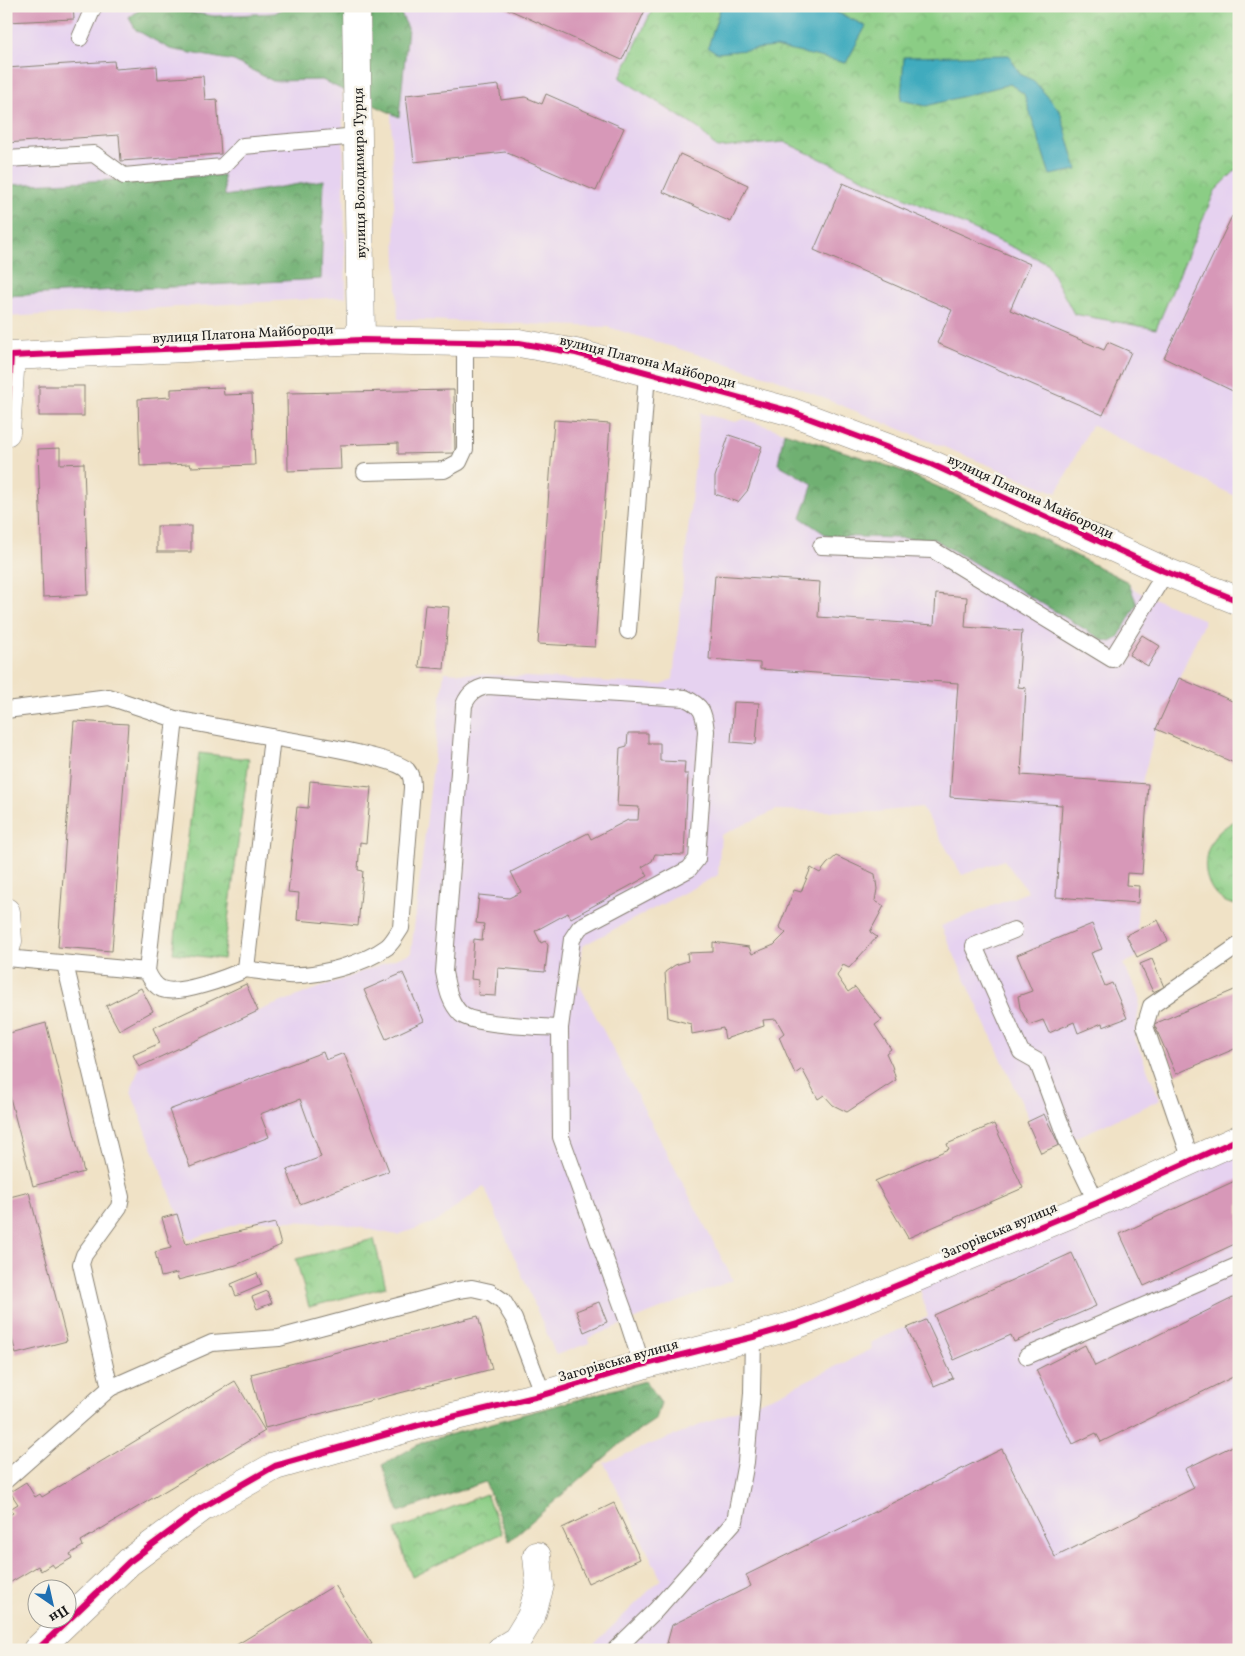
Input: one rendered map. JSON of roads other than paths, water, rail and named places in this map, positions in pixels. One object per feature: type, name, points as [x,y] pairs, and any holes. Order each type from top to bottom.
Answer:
[{"type":"street","name":"вулиця Володимира Турця","points":[[356,6],[361,340]]},
{"type":"street","name":"вулиця Платона Майбороди","points":[[8,356],[361,340],[519,344],[566,351],[792,412],[931,464],[1164,571],[1239,601]]},
{"type":"street","points":[[6,432],[8,356]]},
{"type":"street","points":[[6,912],[8,941],[6,948]]},
{"type":"street","name":"Загорівська вулиця","points":[[37,1650],[130,1562],[203,1506],[275,1466],[419,1425],[543,1395],[642,1365],[798,1324],[857,1302],[1097,1203],[1239,1139]]},
{"type":"street","points":[[501,1650],[516,1640],[531,1617],[540,1585],[538,1556]]},
{"type":"lane","points":[[80,38],[94,6]]},
{"type":"lane","points":[[6,159],[94,154],[124,176],[222,167],[244,146],[358,136]]},
{"type":"lane","points":[[365,472],[444,470],[459,462],[465,449],[465,342]]},
{"type":"lane","points":[[628,630],[647,373]]},
{"type":"lane","points":[[821,546],[932,550],[1112,659],[1160,583],[1164,571]]},
{"type":"lane","points":[[560,1028],[486,1022],[462,1015],[448,994],[444,972],[464,705],[467,696],[476,689],[488,686],[685,698],[696,704],[704,715],[706,731],[698,859],[689,869],[580,927],[572,939],[560,1028],[560,1137],[642,1365]]},
{"type":"lane","points":[[6,710],[109,697],[175,719],[371,756],[405,768],[411,776],[412,788],[401,928],[387,946],[337,970],[314,974],[290,975],[246,969],[222,980],[172,991],[160,989],[152,981],[147,971],[175,719]]},
{"type":"lane","points":[[246,969],[272,737]]},
{"type":"lane","points":[[1014,930],[974,946],[1021,1052],[1038,1061],[1068,1141],[1097,1203]]},
{"type":"lane","points":[[1191,1160],[1145,1026],[1151,1006],[1239,945]]},
{"type":"lane","points":[[6,958],[147,971]]},
{"type":"lane","points":[[65,964],[122,1197],[119,1206],[84,1255],[81,1264],[110,1388]]},
{"type":"lane","points":[[1027,1356],[1239,1265]]},
{"type":"lane","points":[[6,1480],[110,1388],[212,1343],[279,1338],[458,1290],[472,1288],[490,1292],[503,1301],[514,1319],[543,1395]]},
{"type":"lane","points":[[615,1650],[656,1610],[735,1521],[746,1462],[752,1393],[753,1337]]},
{"type":"water","points":[[721,6],[823,6],[866,26],[846,63],[775,47],[717,53],[708,47]]},
{"type":"water","points":[[1009,55],[1020,74],[1034,81],[1060,111],[1077,170],[1050,175],[1024,94],[1010,84],[926,106],[901,100],[904,57]]}]
